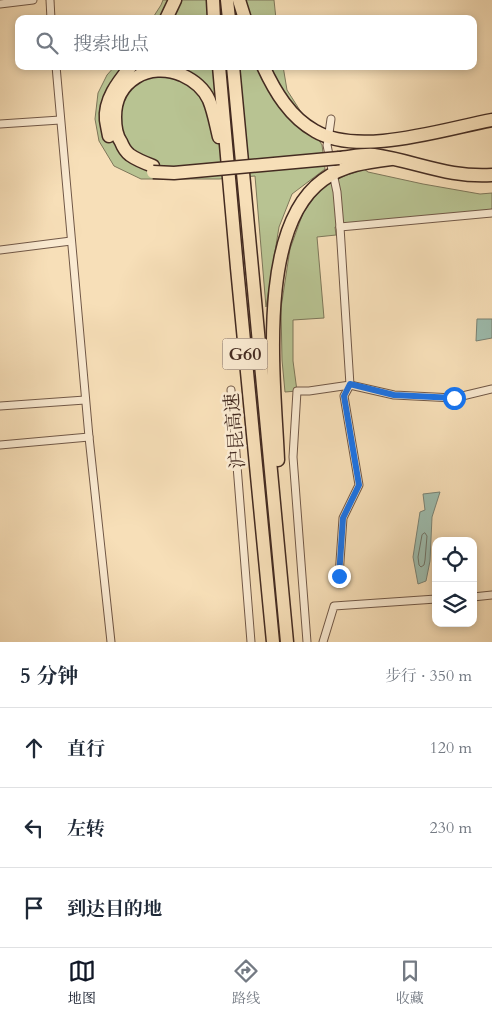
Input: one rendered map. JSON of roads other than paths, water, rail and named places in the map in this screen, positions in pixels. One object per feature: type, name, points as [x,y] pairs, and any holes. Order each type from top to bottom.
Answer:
[{"type":"highway","points":[[168,15],[176,0]]},
{"type":"highway","points":[[213,0],[214,15]]},
{"type":"highway","points":[[227,0],[229,15]]},
{"type":"highway","points":[[239,0],[244,15]]},
{"type":"highway","points":[[128,70],[118,82],[108,100],[106,118],[110,138],[119,153],[133,166],[174,172],[340,154],[405,143],[418,137]]},
{"type":"highway","points":[[153,169],[128,153],[118,138],[114,126],[115,111],[121,91],[130,81],[143,74],[157,70],[174,72],[189,78],[200,87],[208,99],[230,186]]},
{"type":"highway","name":"沪昆高速","points":[[219,70],[273,642]]},
{"type":"highway","name":"沪昆高速","points":[[233,70],[287,642]]},
{"type":"highway","points":[[265,70],[282,101],[297,118],[315,132],[333,138],[358,142],[418,137],[492,120]]},
{"type":"highway","points":[[340,154],[369,155],[451,174],[492,175]]},
{"type":"highway","points":[[284,617],[283,553],[273,368],[273,321],[283,245],[293,218],[301,204],[322,180],[341,170],[365,162],[391,159]]},
{"type":"street","points":[[0,4],[33,0]]},
{"type":"street","points":[[50,0],[52,15]]},
{"type":"street","points":[[56,70],[88,437],[111,642]]},
{"type":"street","points":[[331,119],[327,144],[337,192],[350,384],[344,396],[359,485],[343,518],[339,576]]},
{"type":"street","points":[[0,124],[60,120]]},
{"type":"street","points":[[340,227],[492,213]]},
{"type":"street","points":[[0,250],[71,241]]},
{"type":"street","points":[[307,642],[294,457],[297,391],[309,391],[350,384],[394,395],[454,398],[492,389]]},
{"type":"street","points":[[231,390],[251,642]]},
{"type":"street","points":[[0,406],[85,400]]},
{"type":"street","points":[[0,445],[88,437]]},
{"type":"street","points":[[477,596],[492,595]]},
{"type":"street","points":[[323,642],[334,606],[432,599]]},
{"type":"water","points":[[477,319],[492,319],[492,338],[476,341]]},
{"type":"water","points":[[440,492],[432,517],[430,561],[426,581],[418,584],[413,557],[420,512],[425,510],[423,494]]}]
